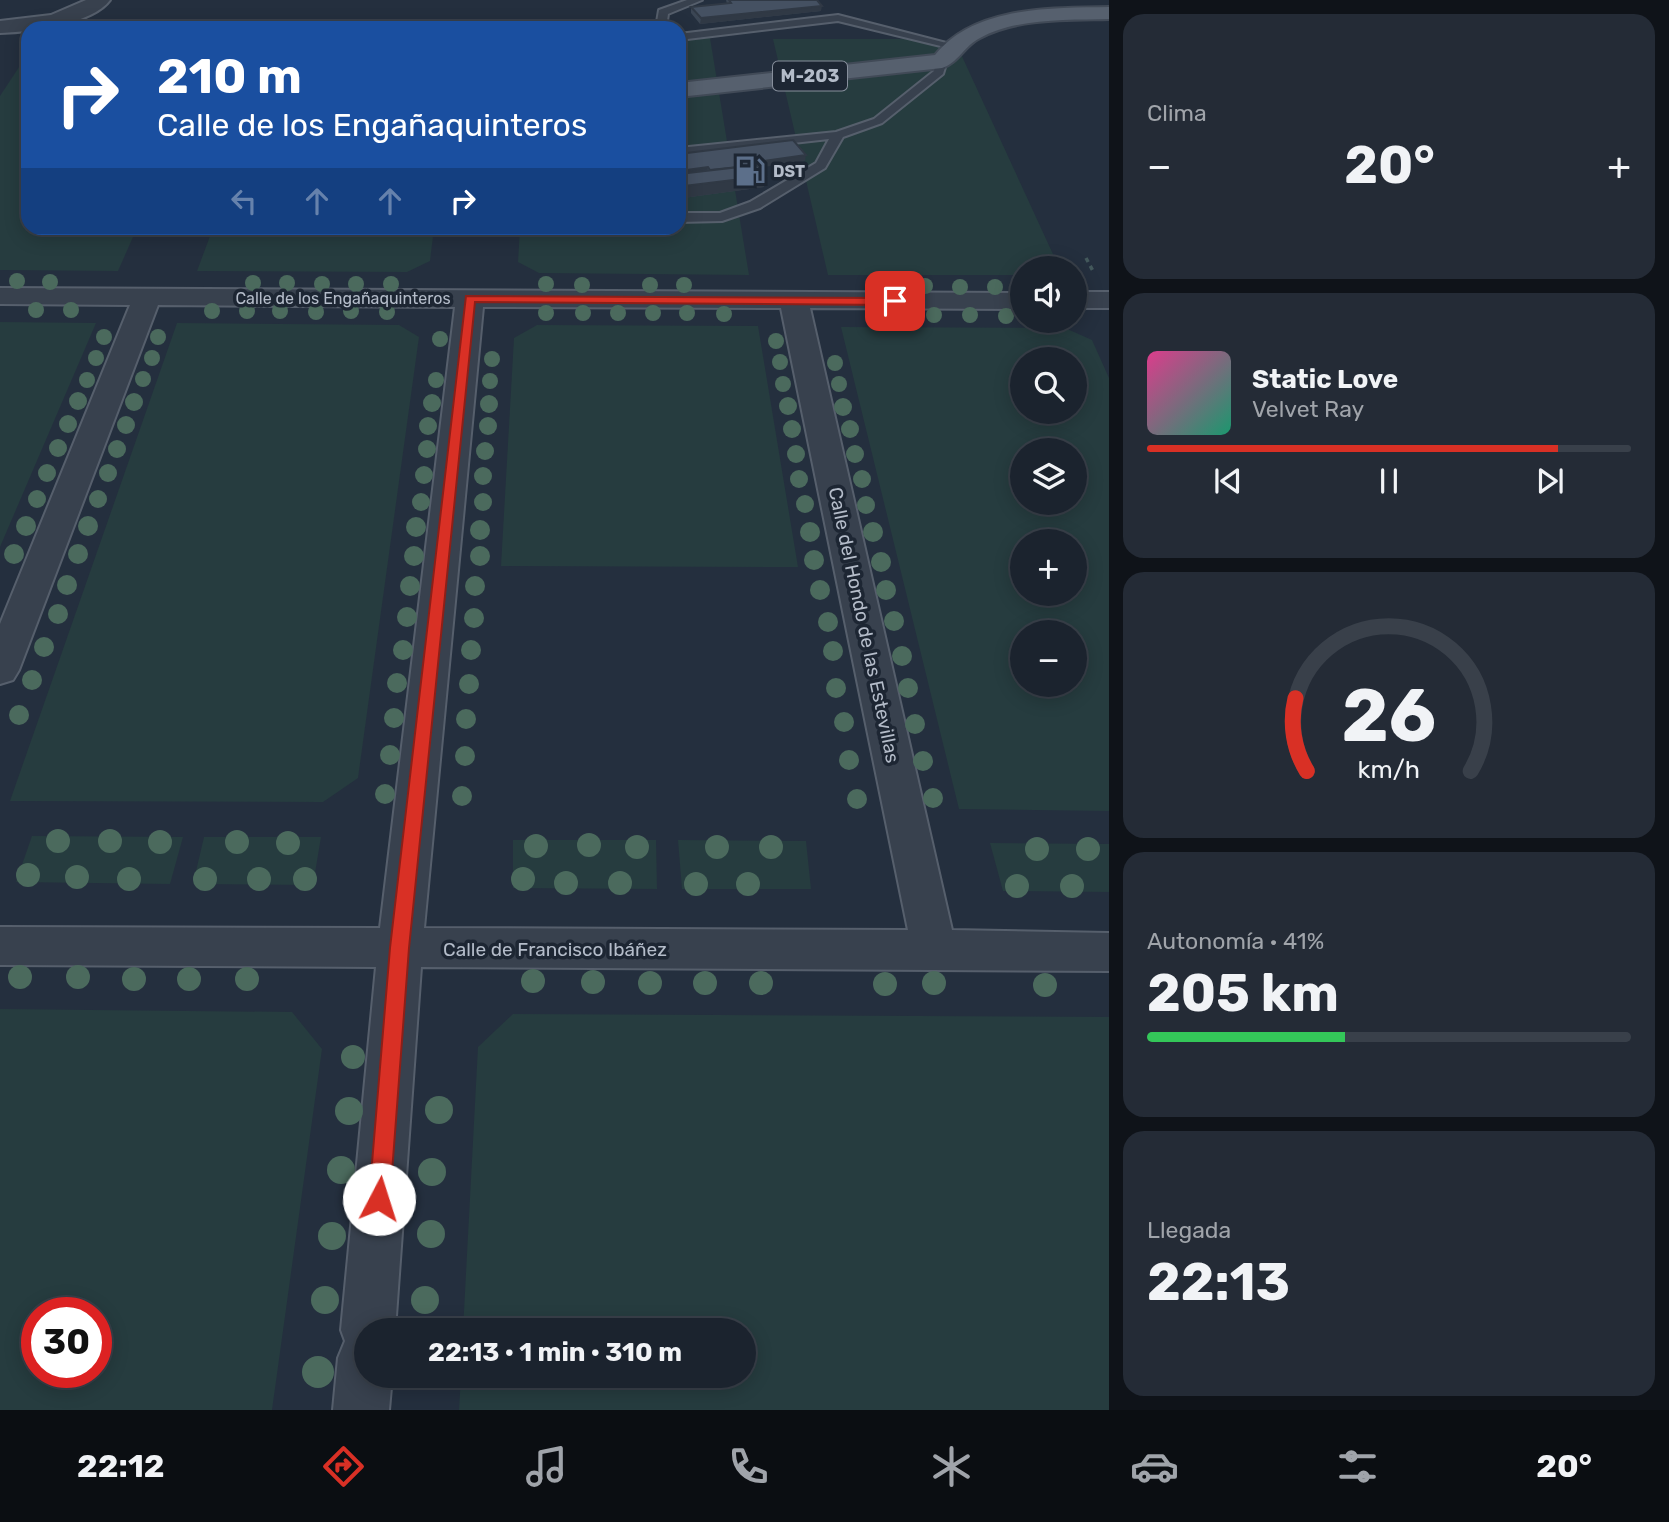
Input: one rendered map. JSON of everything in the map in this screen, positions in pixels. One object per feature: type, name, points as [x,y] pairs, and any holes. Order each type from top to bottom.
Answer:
[{"type":"main road","name":"M-203","points":[[686,89],[947,54],[978,30],[1037,18],[1109,13]]},
{"type":"street","points":[[51,21],[74,14],[100,0]]},
{"type":"street","points":[[0,27],[21,25]]},
{"type":"street","name":"Calle de los Engañaquinteros","points":[[0,296],[1010,300]]},
{"type":"street","points":[[0,670],[147,297]]},
{"type":"street","points":[[369,1318],[400,948],[470,299]]},
{"type":"street","points":[[1087,300],[1109,300]]},
{"type":"street","name":"Calle del Hondo de las Estevillas","points":[[794,301],[934,949]]},
{"type":"street","name":"Calle de Francisco Ibáñez","points":[[0,946],[1109,952]]},
{"type":"street","points":[[361,1410],[363,1388]]},
{"type":"lane","points":[[662,21],[663,12],[697,0]]},
{"type":"lane","points":[[686,151],[838,135],[878,121],[939,72],[947,54],[816,9]]},
{"type":"lane","points":[[686,36],[838,18]]},
{"type":"lane","points":[[686,219],[722,217],[755,205],[821,165],[838,135]]},
{"type":"green space","points":[[686,38],[710,38],[749,275],[539,273],[518,262],[520,235],[686,235]]},
{"type":"green space","points":[[773,39],[924,39],[960,52],[1054,256],[1010,256],[1010,275],[828,275]]},
{"type":"green space","points":[[21,64],[21,235],[134,235],[118,271],[0,270],[0,96]]},
{"type":"green space","points":[[210,235],[433,235],[430,261],[407,272],[197,271]]},
{"type":"green space","points":[[0,322],[96,323],[0,547]]},
{"type":"green space","points":[[177,323],[399,325],[419,337],[358,778],[323,802],[10,801]]},
{"type":"green space","points":[[537,325],[758,326],[798,567],[501,566],[514,338]]},
{"type":"green space","points":[[841,327],[1010,328],[1010,333],[1076,333],[1092,340],[1109,378],[1109,811],[959,809]]},
{"type":"green space","points":[[32,836],[183,837],[170,884],[16,882]]},
{"type":"green space","points":[[204,837],[321,837],[313,885],[193,884]]},
{"type":"green space","points":[[513,840],[656,840],[657,889],[513,888]]},
{"type":"green space","points":[[678,840],[806,841],[811,889],[682,889]]},
{"type":"green space","points":[[990,843],[1109,844],[1109,892],[1003,891]]},
{"type":"green space","points":[[0,1009],[292,1012],[322,1049],[272,1410],[0,1410]]},
{"type":"green space","points":[[513,1014],[1109,1017],[1109,1410],[459,1410],[460,1388],[756,1388],[756,1318],[464,1318],[478,1047]]},
{"type":"building","points":[[729,0],[817,0],[822,6],[701,18],[691,7],[731,3]]},
{"type":"building","points":[[793,140],[806,155],[757,162],[763,170],[757,165],[686,170],[686,153]]},
{"type":"building","points":[[757,165],[766,176],[686,186],[686,173]]},
{"type":"place","name":"DST","points":[[750,171]]},
{"type":"route","points":[[379,1199],[400,948],[470,299],[895,301]]}]
